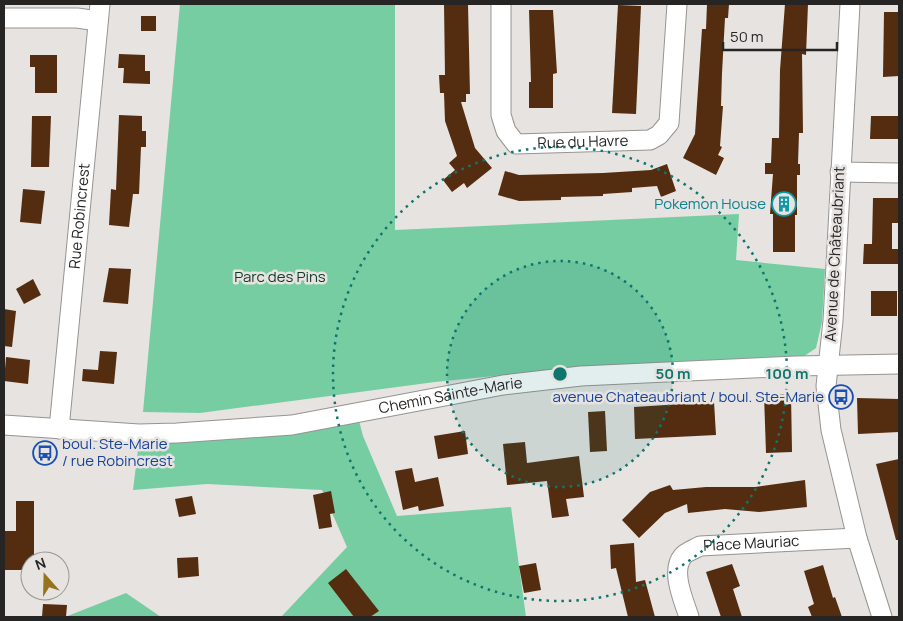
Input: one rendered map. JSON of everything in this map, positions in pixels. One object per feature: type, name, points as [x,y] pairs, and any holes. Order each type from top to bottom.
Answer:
[{"type":"street","name":"Rue du Havre","points":[[500,4],[501,114],[506,131],[516,144],[650,140],[659,135],[669,123],[677,4]]},
{"type":"street","name":"Avenue de Châteaubriant","points":[[850,4],[833,322],[827,365],[827,401],[857,538],[882,617]]},
{"type":"street","points":[[4,18],[77,18],[99,12]]},
{"type":"street","name":"Rue Robincrest","points":[[59,429],[99,12]]},
{"type":"street","points":[[840,172],[899,173]]},
{"type":"street","name":"Chemin Sainte-Marie","points":[[4,425],[139,434],[292,425],[503,385],[581,376],[827,365],[899,364]]},
{"type":"street","name":"Place Mauriac","points":[[689,617],[681,592],[677,566],[683,556],[700,546],[857,538]]},
{"type":"green space","name":"Parc des Pins","points":[[180,4],[395,4],[395,230],[739,214],[736,260],[825,269],[822,322],[816,348],[800,359],[564,369],[435,382],[200,413],[143,412]]},
{"type":"green space","points":[[357,413],[363,436],[397,516],[511,507],[526,617],[281,617],[347,547],[322,490],[207,484],[133,490],[139,442]]},
{"type":"green space","points":[[126,593],[161,617],[65,617]]},
{"type":"building","points":[[444,4],[468,4],[470,94],[466,94],[466,102],[461,102],[475,148],[492,168],[467,188],[464,183],[452,192],[443,180],[455,170],[449,163],[457,156],[445,121],[444,93],[440,93],[439,75],[445,75]]},
{"type":"building","points":[[707,4],[729,4],[728,18],[725,18],[722,73],[721,106],[723,106],[720,146],[722,147],[718,155],[724,158],[716,175],[683,158],[695,134],[702,29],[706,29]]},
{"type":"building","points":[[785,4],[808,4],[806,55],[802,54],[803,133],[799,133],[798,164],[800,164],[800,175],[797,175],[795,252],[773,252],[773,214],[770,214],[773,174],[765,174],[765,163],[771,163],[772,138],[779,138],[780,70]]},
{"type":"building","points":[[618,5],[641,6],[636,114],[612,113]]},
{"type":"building","points":[[529,10],[553,10],[557,73],[553,74],[553,108],[529,108],[529,82],[531,82]]},
{"type":"building","points":[[884,12],[899,12],[899,76],[883,77]]},
{"type":"building","points":[[141,16],[156,16],[156,31],[141,31]]},
{"type":"building","points":[[119,54],[145,55],[145,71],[150,71],[150,84],[123,83],[124,68],[118,68]]},
{"type":"building","points":[[30,55],[57,55],[57,93],[35,93],[35,67],[30,67]]},
{"type":"building","points":[[119,115],[142,116],[142,131],[146,131],[146,147],[141,147],[139,194],[133,194],[129,227],[109,225],[111,189],[116,190]]},
{"type":"building","points":[[32,116],[51,116],[49,167],[31,167]]},
{"type":"building","points":[[871,116],[899,116],[899,139],[870,139]]},
{"type":"building","points":[[667,164],[676,191],[661,197],[657,186],[632,188],[632,192],[603,194],[603,196],[561,197],[561,200],[519,201],[498,195],[505,171],[519,175],[603,173],[651,170]]},
{"type":"building","points":[[23,189],[45,191],[41,224],[20,222]]},
{"type":"building","points":[[873,198],[898,198],[898,223],[892,223],[892,249],[899,249],[899,264],[863,264],[864,244],[872,244]]},
{"type":"building","points":[[109,268],[131,269],[128,304],[103,302]]},
{"type":"building","points":[[33,279],[41,295],[24,304],[16,289]]},
{"type":"building","points":[[871,291],[897,291],[897,316],[871,316]]},
{"type":"building","points":[[4,309],[16,311],[12,347],[4,346]]},
{"type":"building","points":[[100,351],[117,352],[114,384],[82,381],[83,369],[98,370]]},
{"type":"building","points":[[6,357],[30,360],[28,384],[4,381]]},
{"type":"building","points":[[791,394],[792,452],[766,453],[764,395]]},
{"type":"building","points":[[857,398],[899,399],[899,432],[858,434]]},
{"type":"building","points":[[714,402],[716,435],[635,439],[634,407]]},
{"type":"building","points":[[605,411],[607,451],[590,452],[588,412]]},
{"type":"building","points":[[465,431],[468,454],[438,459],[434,436]]},
{"type":"building","points":[[525,442],[527,463],[579,456],[584,497],[566,499],[569,516],[552,518],[547,481],[507,485],[503,444]]},
{"type":"building","points":[[899,459],[899,540],[896,540],[876,464]]},
{"type":"building","points":[[412,468],[415,482],[438,477],[444,506],[419,511],[418,506],[403,510],[395,471]]},
{"type":"building","points":[[805,480],[807,507],[759,512],[725,509],[688,513],[687,504],[665,513],[639,538],[622,520],[650,492],[670,485],[673,490],[706,487],[755,487]]},
{"type":"building","points":[[331,491],[335,513],[330,514],[332,527],[319,529],[313,495]]},
{"type":"building","points":[[192,496],[196,514],[179,517],[175,499]]},
{"type":"building","points":[[16,501],[34,501],[34,551],[20,551],[20,570],[4,570],[4,531],[16,531]]},
{"type":"building","points":[[634,543],[636,582],[645,580],[655,617],[628,617],[616,568],[611,569],[610,545]]},
{"type":"building","points":[[198,557],[199,576],[178,578],[177,558]]},
{"type":"building","points":[[536,563],[541,590],[524,593],[519,566]]},
{"type":"building","points":[[732,564],[740,586],[733,589],[742,617],[721,617],[706,572]]},
{"type":"building","points":[[823,565],[833,598],[835,597],[842,617],[812,617],[808,607],[814,604],[804,571]]},
{"type":"building","points":[[346,569],[379,611],[370,617],[354,617],[328,583]]},
{"type":"building","points":[[43,604],[67,605],[66,617],[42,617]]},
{"type":"place","name":"Pokemon House","points":[[784,204]]},
{"type":"place","name":"avenue Chateaubriant / boul. Ste-Marie","points":[[841,397]]},
{"type":"place","name":"boul. Ste-Marie / rue Robincrest","points":[[45,453]]}]
